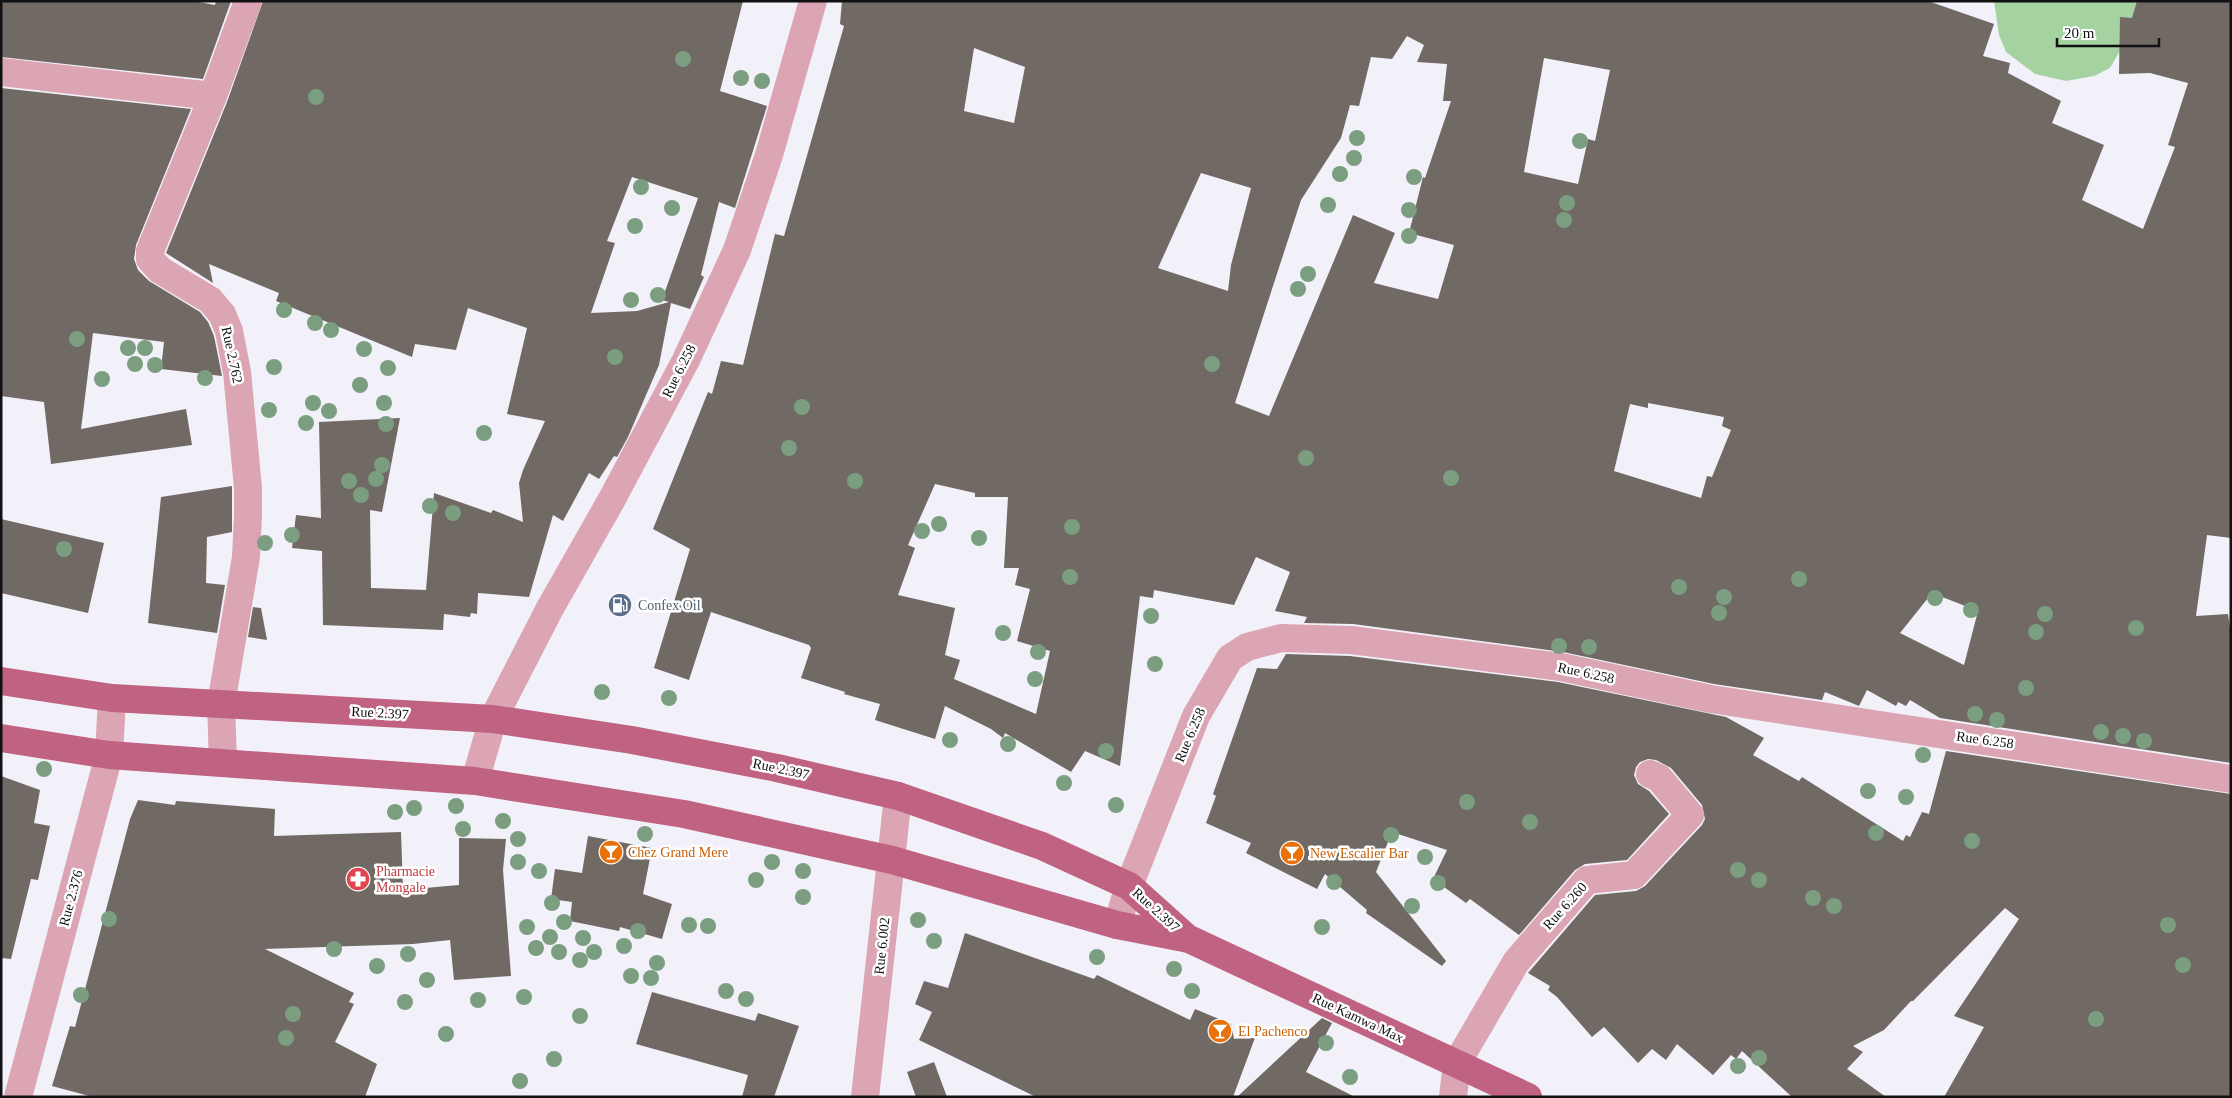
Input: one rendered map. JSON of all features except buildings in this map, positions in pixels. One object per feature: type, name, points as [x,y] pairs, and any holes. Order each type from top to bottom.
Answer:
[{"type":"main road","name":"Rue 2.397","points":[[1,681],[112,698],[493,719],[632,740],[767,766],[898,796],[1042,846],[1129,886],[1189,939]]},
{"type":"main road","name":"Rue 2.397","points":[[1,738],[108,755],[475,781],[684,814],[892,860],[1117,925],[1189,939]]},
{"type":"main road","name":"Rue Kamwa Max","points":[[1189,939],[1528,1097]]},
{"type":"street","name":"Rue 2.762","points":[[223,763],[221,704],[246,557],[248,515],[248,488],[237,372],[229,331],[222,314],[210,300],[160,270],[150,259],[150,251],[213,96],[248,1]]},
{"type":"street","name":"Rue 6.258","points":[[475,781],[493,719],[549,610],[612,499],[686,360],[736,250],[769,154],[813,1]]},
{"type":"street","points":[[1,72],[213,96]]},
{"type":"street","name":"Rue 6.258","points":[[1117,925],[1129,886],[1196,716],[1230,658],[1247,647],[1281,638],[1351,640],[1561,667],[1711,699],[2231,779]]},
{"type":"street","name":"Rue 2.376","points":[[18,1097],[108,755],[112,698]]},
{"type":"street","name":"Rue 6.260","points":[[1457,1063],[1516,962],[1587,880],[1634,875],[1690,815],[1659,778],[1650,774]]},
{"type":"street","name":"Rue 6.002","points":[[865,1097],[898,796]]},
{"type":"street","points":[[1453,1097],[1457,1063]]},
{"type":"green space","points":[[1994,1],[2149,1],[2110,68],[2094,76],[2066,81],[2035,74],[2006,52],[1999,35]]},
{"type":"place","name":"Confex Oil","points":[[620,605]]},
{"type":"place","name":"Chez Grand Mere","points":[[611,852]]},
{"type":"place","name":"New Escalier Bar","points":[[1292,853]]},
{"type":"place","name":"Pharmacie Mongale","points":[[358,879]]},
{"type":"place","name":"El Pachenco","points":[[1220,1031]]}]
